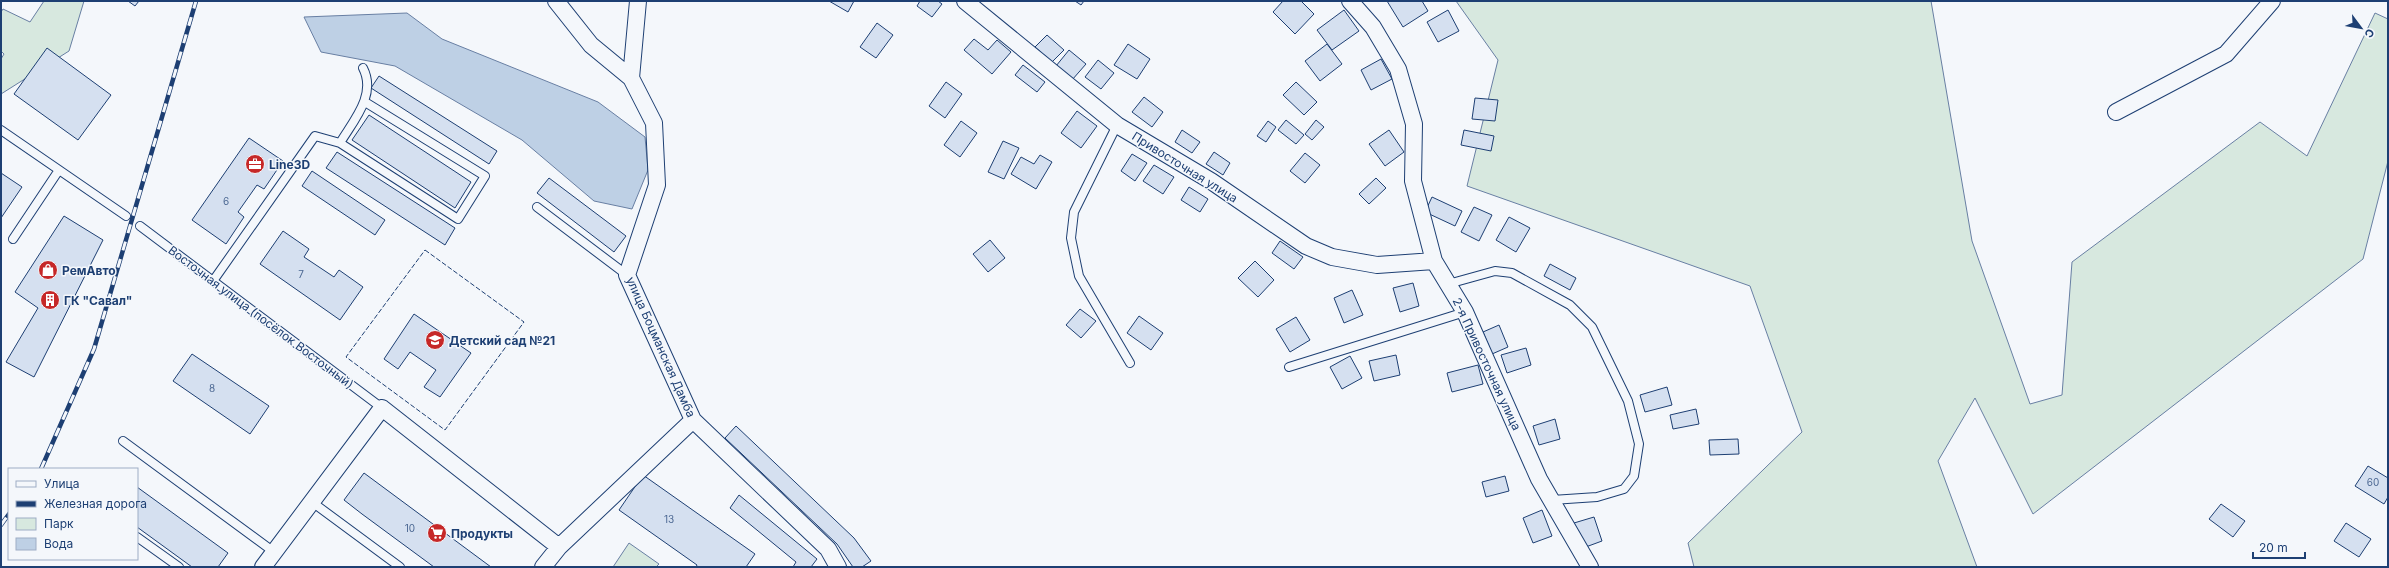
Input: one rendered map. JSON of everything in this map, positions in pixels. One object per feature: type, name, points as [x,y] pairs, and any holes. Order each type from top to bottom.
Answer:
[{"type":"street","points":[[556,1],[591,45],[631,78]]},
{"type":"street","points":[[631,78],[638,1]]},
{"type":"street","name":"Привосточная улица","points":[[965,1],[1117,125],[1211,181],[1306,246],[1326,254],[1377,265],[1434,260]]},
{"type":"street","name":"2-я Привосточная улица","points":[[1350,1],[1374,27],[1398,70],[1414,124],[1413,181],[1434,260],[1465,312],[1539,479],[1590,567]]},
{"type":"street","points":[[2116,112],[2226,54],[2272,1]]},
{"type":"street","name":"улица Боцманская Дамба","points":[[631,78],[654,123],[657,185],[627,275],[694,420],[828,549],[838,567]]},
{"type":"street","points":[[263,567],[382,408]]},
{"type":"street","name":"Восточная улица (посёлок Восточный)","points":[[382,408],[559,547]]},
{"type":"street","points":[[544,567],[559,547],[694,420]]},
{"type":"lane","points":[[340,143],[366,102],[368,78],[363,68]]},
{"type":"lane","points":[[213,281],[315,136],[340,143],[458,219],[485,176],[366,102]]},
{"type":"lane","points":[[1117,125],[1074,212],[1071,238],[1080,276],[1130,363]]},
{"type":"lane","points":[[1,130],[126,216]]},
{"type":"lane","points":[[13,239],[59,170]]},
{"type":"lane","points":[[537,207],[627,275]]},
{"type":"lane","name":"Восточная улица (посёлок Восточный)","points":[[140,226],[382,408]]},
{"type":"lane","points":[[1448,284],[1495,271],[1512,273],[1570,305],[1592,327],[1624,394],[1639,444],[1634,476],[1624,489],[1597,497],[1552,500]]},
{"type":"lane","points":[[1289,367],[1465,312]]},
{"type":"lane","points":[[123,441],[274,552]]},
{"type":"lane","points":[[312,502],[400,567]]},
{"type":"lane","points":[[138,538],[179,567]]},
{"type":"green space","points":[[44,1],[84,1],[69,51],[1,94],[1,59],[4,54],[1,51],[1,12],[3,9],[30,22]]},
{"type":"green space","points":[[1456,1],[1931,1],[1972,241],[2030,404],[2062,395],[2072,262],[2260,122],[2307,156],[2375,13],[2388,19],[2388,161],[2363,259],[2033,514],[1975,398],[1938,461],[1977,567],[1694,567],[1688,543],[1802,432],[1750,286],[1467,186],[1498,60]]},
{"type":"green space","points":[[629,543],[659,564],[656,567],[613,567]]},
{"type":"water","points":[[407,13],[442,39],[598,102],[645,137],[648,170],[632,209],[594,201],[522,140],[395,66],[321,52],[304,17]]},
{"type":"building","points":[[128,1],[139,1],[135,6]]},
{"type":"building","points":[[829,1],[854,1],[848,12]]},
{"type":"building","points":[[920,1],[938,1],[942,4],[932,17],[917,6]]},
{"type":"building","points":[[1075,1],[1084,1],[1081,5]]},
{"type":"building","points":[[1283,1],[1301,1],[1314,14],[1295,34],[1273,12]]},
{"type":"building","points":[[1387,1],[1422,1],[1428,11],[1403,27]]},
{"type":"building","points":[[1344,10],[1359,31],[1332,50],[1317,30]]},
{"type":"building","points":[[1448,10],[1459,31],[1438,42],[1427,22]]},
{"type":"building","points":[[877,23],[893,35],[876,58],[860,47]]},
{"type":"building","points":[[1047,35],[1064,50],[1052,62],[1035,47]]},
{"type":"building","points":[[974,39],[988,50],[997,40],[1011,52],[992,74],[964,50]]},
{"type":"building","points":[[1128,44],[1150,59],[1137,79],[1114,65]]},
{"type":"building","points":[[1327,44],[1342,64],[1320,81],[1305,61]]},
{"type":"building","points":[[47,48],[111,95],[78,140],[14,94]]},
{"type":"building","points":[[1069,50],[1086,64],[1072,80],[1056,66]]},
{"type":"building","points":[[1381,59],[1392,79],[1371,90],[1361,70]]},
{"type":"building","points":[[1098,60],[1114,73],[1101,89],[1085,77]]},
{"type":"building","points":[[1023,65],[1045,82],[1037,92],[1015,75]]},
{"type":"building","points":[[379,76],[497,151],[489,164],[371,88]]},
{"type":"building","points":[[946,82],[962,94],[945,118],[929,106]]},
{"type":"building","points":[[1296,82],[1317,102],[1304,115],[1283,95]]},
{"type":"building","points":[[1144,97],[1163,112],[1152,127],[1132,112]]},
{"type":"building","points":[[1475,98],[1498,100],[1495,121],[1472,119]]},
{"type":"building","points":[[1077,111],[1097,126],[1081,148],[1061,133]]},
{"type":"building","points":[[369,115],[471,182],[455,208],[352,140]]},
{"type":"building","points":[[1286,120],[1304,135],[1296,144],[1278,130]]},
{"type":"building","points":[[1316,120],[1324,127],[1312,140],[1305,134]]},
{"type":"building","points":[[961,121],[977,133],[960,157],[944,145]]},
{"type":"building","points":[[1268,121],[1276,127],[1266,142],[1257,136]]},
{"type":"building","points":[[1182,130],[1200,142],[1192,153],[1175,142]]},
{"type":"building","points":[[1389,130],[1404,152],[1385,166],[1369,144]]},
{"type":"building","points":[[1464,130],[1494,136],[1491,151],[1461,145]]},
{"type":"building","points":[[249,138],[283,161],[264,189],[257,185],[238,212],[244,217],[226,244],[192,220]]},
{"type":"building","points":[[1003,141],[1019,148],[1004,179],[988,172]]},
{"type":"building","points":[[337,152],[455,228],[445,245],[326,168]]},
{"type":"building","points":[[1214,152],[1230,163],[1223,175],[1206,164]]},
{"type":"building","points":[[1305,153],[1320,165],[1305,183],[1290,171]]},
{"type":"building","points":[[1132,154],[1147,163],[1135,181],[1121,171]]},
{"type":"building","points":[[1040,155],[1052,162],[1036,189],[1011,174],[1021,157],[1034,164]]},
{"type":"building","points":[[1154,165],[1174,177],[1163,194],[1143,181]]},
{"type":"building","points":[[312,171],[385,220],[375,235],[302,186]]},
{"type":"building","points":[[1,173],[22,187],[1,218]]},
{"type":"building","points":[[549,178],[626,236],[614,252],[537,193]]},
{"type":"building","points":[[1376,178],[1386,188],[1369,204],[1359,194]]},
{"type":"building","points":[[1189,187],[1208,199],[1200,212],[1181,200]]},
{"type":"building","points":[[1432,197],[1462,211],[1455,226],[1425,212]]},
{"type":"building","points":[[1474,207],[1492,215],[1479,241],[1461,232]]},
{"type":"building","name":"ГК \"Савал\"","points":[[64,216],[103,240],[34,377],[6,362],[38,308],[15,292]]},
{"type":"building","points":[[1509,217],[1530,228],[1516,252],[1496,240]]},
{"type":"building","points":[[283,231],[309,249],[304,257],[334,277],[339,270],[363,287],[340,320],[260,264]]},
{"type":"building","points":[[990,240],[1005,258],[988,272],[973,254]]},
{"type":"building","points":[[1280,241],[1303,257],[1294,269],[1272,253]]},
{"type":"building","points":[[1255,261],[1274,280],[1258,297],[1238,278]]},
{"type":"building","points":[[1550,264],[1576,278],[1570,290],[1544,276]]},
{"type":"building","points":[[1413,283],[1419,306],[1400,312],[1393,288]]},
{"type":"building","points":[[1352,290],[1363,315],[1344,323],[1334,298]]},
{"type":"building","points":[[1080,309],[1096,321],[1081,338],[1066,325]]},
{"type":"building","points":[[414,314],[471,353],[440,397],[424,387],[436,370],[410,352],[398,369],[384,359]]},
{"type":"building","points":[[1139,316],[1163,333],[1151,350],[1127,333]]},
{"type":"building","points":[[1296,317],[1310,340],[1290,352],[1276,329]]},
{"type":"building","points":[[1499,325],[1508,347],[1492,354],[1483,332]]},
{"type":"building","points":[[1526,348],[1531,365],[1507,373],[1501,355]]},
{"type":"building","points":[[192,354],[269,406],[250,434],[173,381]]},
{"type":"building","points":[[1396,355],[1400,375],[1374,381],[1369,361]]},
{"type":"building","points":[[1350,356],[1362,378],[1342,389],[1330,367]]},
{"type":"building","points":[[1478,365],[1483,384],[1452,392],[1447,373]]},
{"type":"building","points":[[1667,387],[1672,405],[1645,412],[1640,395]]},
{"type":"building","points":[[1696,409],[1699,424],[1673,429],[1670,415]]},
{"type":"building","points":[[1555,419],[1560,439],[1539,445],[1533,426]]},
{"type":"building","points":[[736,426],[854,538],[871,561],[862,567],[853,567],[837,544],[725,438]]},
{"type":"building","points":[[1738,439],[1739,454],[1710,455],[1709,440]]},
{"type":"building","points":[[2368,466],[2388,478],[2388,497],[2384,504],[2355,486]]},
{"type":"building","points":[[364,473],[491,567],[434,567],[362,514],[344,500]]},
{"type":"building","points":[[643,475],[755,554],[746,567],[696,567],[697,565],[619,510]]},
{"type":"building","points":[[1505,476],[1509,491],[1486,497],[1482,482]]},
{"type":"building","points":[[138,488],[228,553],[218,567],[192,567],[138,528]]},
{"type":"building","points":[[739,495],[817,559],[811,567],[793,567],[796,562],[730,508]]},
{"type":"building","points":[[2221,504],[2245,521],[2233,537],[2209,519]]},
{"type":"building","points":[[1542,510],[1552,536],[1533,543],[1523,518]]},
{"type":"building","points":[[1594,517],[1602,541],[1583,548],[1574,523]]},
{"type":"building","points":[[2346,523],[2371,539],[2359,557],[2334,541]]},
{"type":"railway","points":[[41,468],[94,349],[196,1]]},
{"type":"railway","points":[[1,525],[8,515]]},
{"type":"fence","points":[[425,250],[524,322],[445,430],[346,357],[425,250]]},
{"type":"place","name":"Line3D","points":[[255,164]]},
{"type":"place","name":"РемАвто","points":[[48,270]]},
{"type":"place","name":"ГК \"Савал\"","points":[[50,300]]},
{"type":"place","name":"Детский сад №21","points":[[435,340]]},
{"type":"place","name":"Продукты","points":[[437,533]]}]
